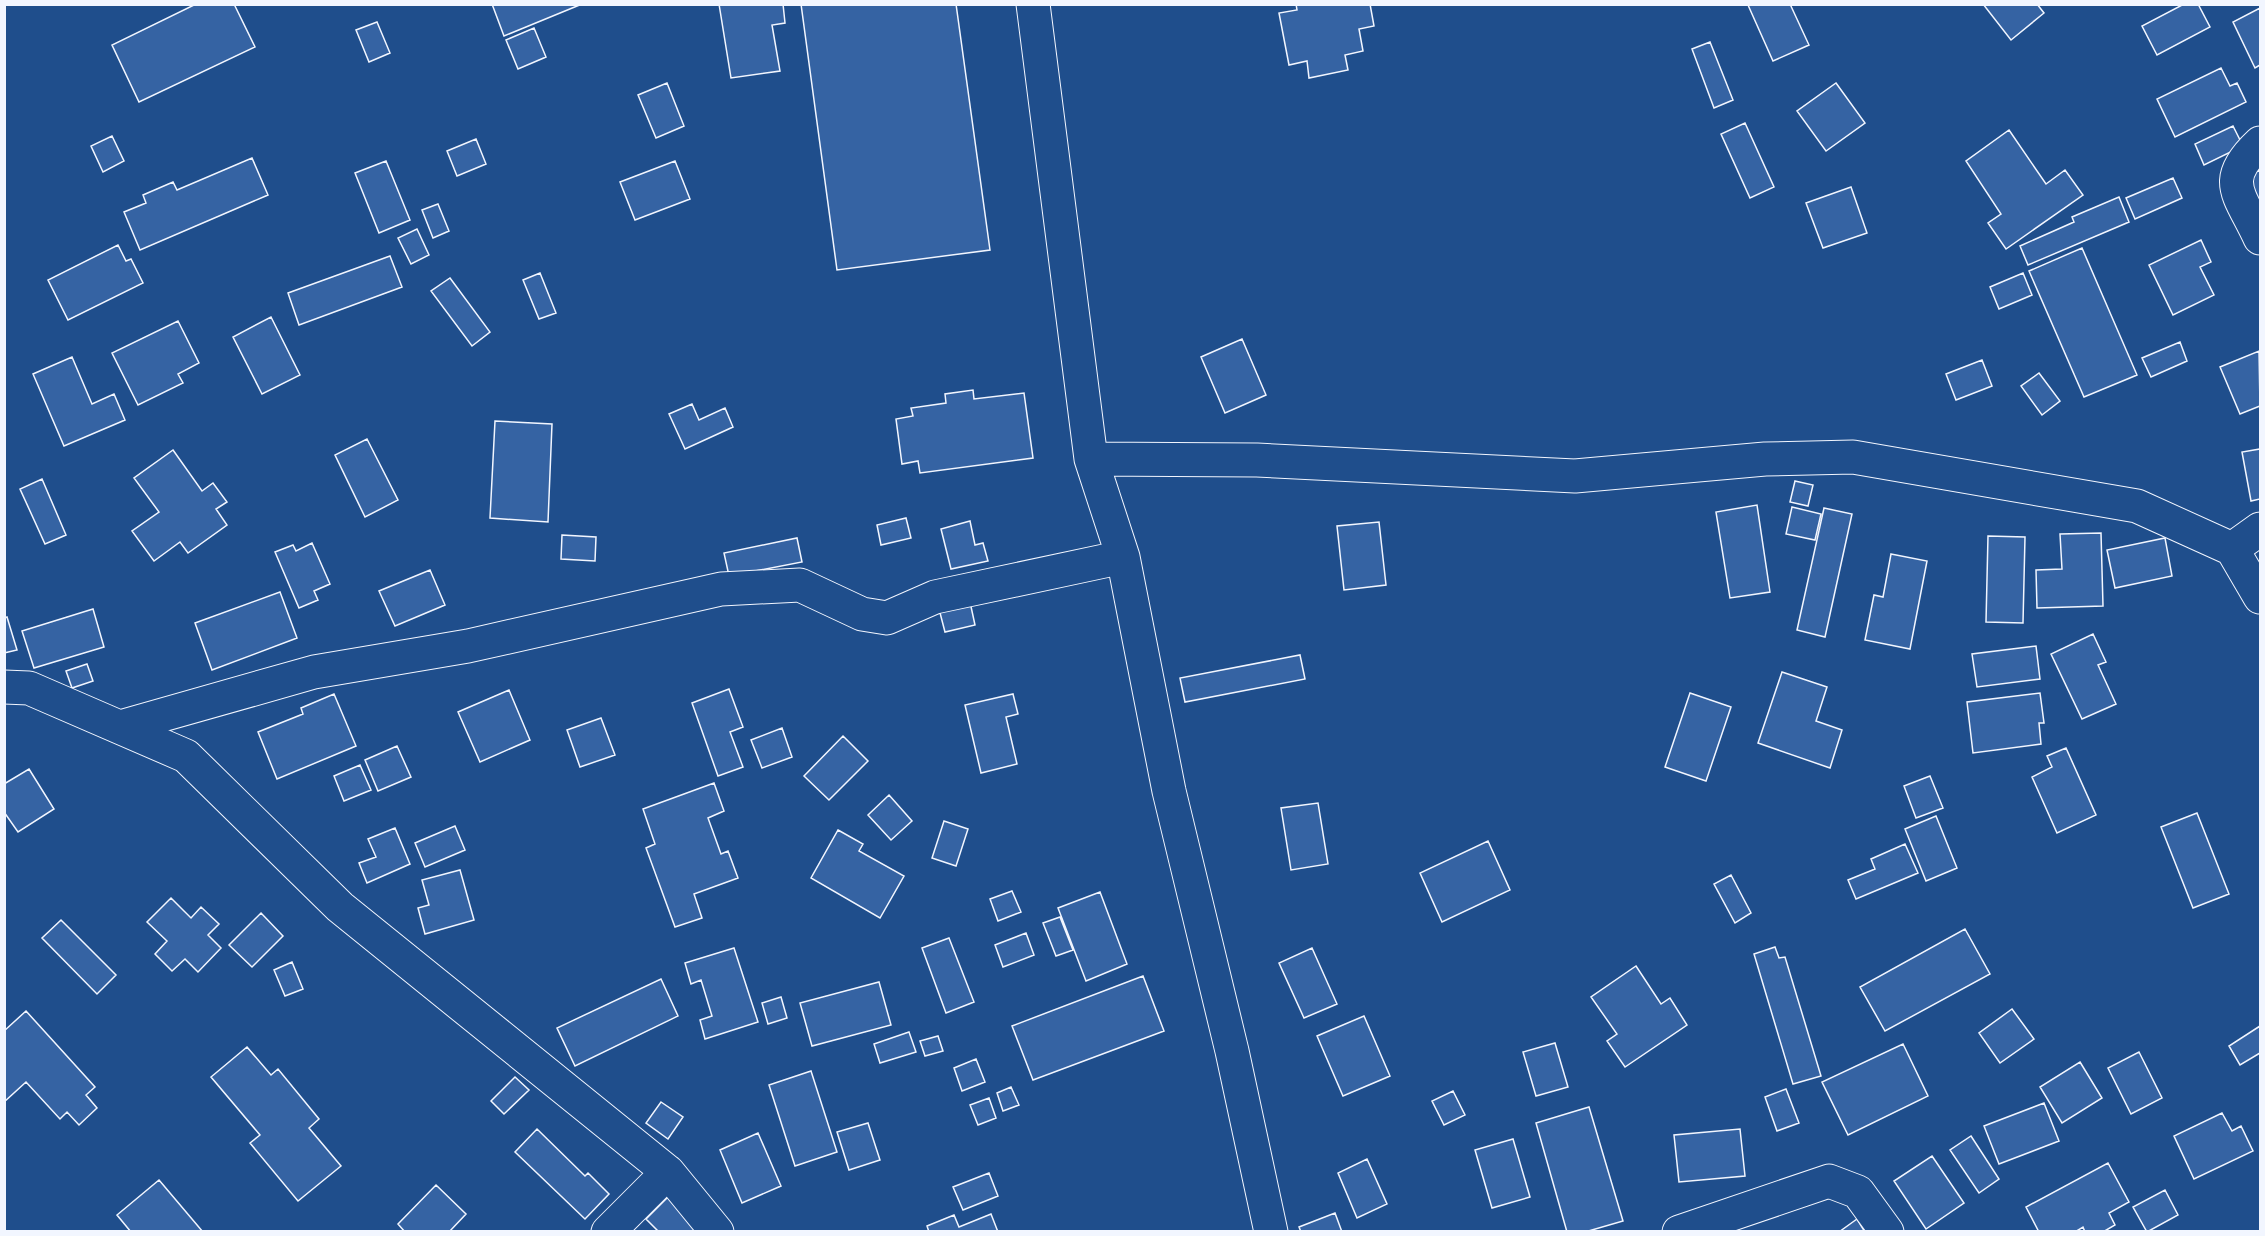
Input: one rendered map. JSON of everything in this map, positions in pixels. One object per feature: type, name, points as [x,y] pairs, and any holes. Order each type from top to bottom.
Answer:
[{"type":"street","points":[[1033,4],[1091,459],[1123,557],[1168,791],[1232,1051],[1271,1232]]},
{"type":"street","points":[[2260,143],[2242,159],[2235,175],[2237,188],[2260,238]]},
{"type":"street","points":[[1091,459],[1257,460],[1575,476],[1765,459],[1853,457],[2137,506],[2232,549],[2260,597]]},
{"type":"street","points":[[2232,549],[2260,529]]},
{"type":"street","points":[[120,727],[314,672],[468,646],[721,590],[800,585],[862,614],[887,618],[935,597],[1123,557]]},
{"type":"street","points":[[4,687],[29,688],[186,756],[340,907],[668,1172],[717,1232]]},
{"type":"street","points":[[608,1232],[668,1172]]},
{"type":"street","points":[[1678,1232],[1829,1181],[1858,1192],[1887,1232]]},
{"type":"building","points":[[196,4],[234,4],[255,47],[139,102],[112,45]]},
{"type":"building","points":[[492,4],[582,4],[504,36]]},
{"type":"building","points":[[719,4],[783,4],[785,23],[772,25],[780,71],[731,78]]},
{"type":"building","points":[[801,4],[956,4],[990,250],[837,270]]},
{"type":"building","points":[[1296,4],[1370,4],[1374,26],[1359,29],[1363,51],[1345,55],[1348,70],[1309,78],[1307,61],[1289,65],[1279,13],[1297,10]]},
{"type":"building","points":[[1790,4],[1809,45],[1773,61],[1748,5]]},
{"type":"building","points":[[1983,4],[2037,4],[2044,13],[2011,40]]},
{"type":"building","points":[[2184,4],[2198,4],[2210,27],[2157,55],[2142,26]]},
{"type":"building","points":[[2260,8],[2260,65],[2255,68],[2233,22]]},
{"type":"building","points":[[377,22],[390,53],[369,62],[356,30]]},
{"type":"building","points":[[534,28],[546,57],[518,69],[506,40]]},
{"type":"building","points":[[1710,42],[1733,100],[1714,108],[1692,49]]},
{"type":"building","points":[[2221,68],[2230,86],[2237,83],[2246,102],[2175,137],[2157,99]]},
{"type":"building","points":[[667,83],[684,126],[656,138],[638,95]]},
{"type":"building","points":[[1836,83],[1865,123],[1826,151],[1797,111]]},
{"type":"building","points":[[1745,123],[1774,187],[1750,198],[1721,134]]},
{"type":"building","points":[[2233,126],[2243,146],[2204,165],[2195,144]]},
{"type":"building","points":[[2009,130],[2046,184],[2065,170],[2083,195],[2006,249],[1988,223],[2001,214],[1966,161]]},
{"type":"building","points":[[112,136],[124,161],[103,172],[91,146]]},
{"type":"building","points":[[476,139],[486,164],[457,176],[447,151]]},
{"type":"building","points":[[252,158],[268,195],[140,250],[124,212],[146,203],[143,195],[173,182],[177,190]]},
{"type":"building","points":[[386,161],[410,220],[379,233],[355,173]]},
{"type":"building","points":[[675,161],[690,199],[635,220],[620,182]]},
{"type":"building","points":[[2260,170],[2260,207],[2243,177]]},
{"type":"building","points":[[2173,178],[2182,198],[2135,219],[2126,198]]},
{"type":"building","points":[[1851,187],[1867,233],[1823,248],[1806,203]]},
{"type":"building","points":[[2119,197],[2129,222],[2028,265],[2020,246],[2074,222],[2072,217]]},
{"type":"building","points":[[438,204],[449,231],[433,238],[422,210]]},
{"type":"building","points":[[417,229],[429,255],[411,264],[398,238]]},
{"type":"building","points":[[2201,240],[2211,262],[2200,267],[2214,295],[2173,315],[2149,265]]},
{"type":"building","points":[[118,245],[126,261],[131,259],[143,283],[68,320],[48,280]]},
{"type":"building","points":[[2082,248],[2137,375],[2084,397],[2029,271]]},
{"type":"building","points":[[390,256],[402,287],[299,325],[288,293]]},
{"type":"building","points":[[540,273],[556,313],[539,319],[523,280]]},
{"type":"building","points":[[2023,273],[2032,295],[1999,309],[1990,287]]},
{"type":"building","points":[[450,278],[490,332],[472,346],[431,291]]},
{"type":"building","points":[[271,317],[300,375],[262,394],[233,337]]},
{"type":"building","points":[[178,321],[199,363],[178,374],[183,383],[138,405],[112,353]]},
{"type":"building","points":[[1242,339],[1266,395],[1225,413],[1201,357]]},
{"type":"building","points":[[2180,342],[2187,361],[2151,377],[2142,358]]},
{"type":"building","points":[[2259,351],[2260,406],[2240,414],[2220,367]]},
{"type":"building","points":[[72,357],[92,404],[114,394],[125,420],[64,446],[33,374]]},
{"type":"building","points":[[1982,360],[1992,386],[1956,400],[1946,374]]},
{"type":"building","points":[[2039,373],[2060,401],[2042,415],[2021,386]]},
{"type":"building","points":[[973,390],[974,399],[1024,393],[1033,458],[920,473],[918,461],[902,464],[896,419],[913,416],[911,408],[946,403],[945,394]]},
{"type":"building","points":[[692,404],[699,420],[725,408],[733,427],[685,449],[669,414]]},
{"type":"building","points":[[495,421],[552,424],[548,522],[490,518]]},
{"type":"building","points":[[367,439],[398,500],[365,517],[335,455]]},
{"type":"building","points":[[2260,449],[2260,499],[2251,501],[2242,452]]},
{"type":"building","points":[[173,450],[202,491],[213,483],[227,502],[216,509],[227,525],[188,553],[180,542],[154,561],[132,531],[159,512],[134,478]]},
{"type":"building","points":[[42,479],[66,535],[45,544],[20,489]]},
{"type":"building","points":[[1795,481],[1813,485],[1808,506],[1790,502]]},
{"type":"building","points":[[1757,505],[1770,592],[1730,598],[1716,512]]},
{"type":"building","points":[[1792,507],[1821,514],[1815,540],[1786,534]]},
{"type":"building","points":[[1824,508],[1852,514],[1825,637],[1797,630]]},
{"type":"building","points":[[906,518],[911,538],[881,545],[877,525]]},
{"type":"building","points":[[970,521],[975,545],[983,543],[988,561],[951,569],[941,529]]},
{"type":"building","points":[[1379,522],[1386,585],[1344,590],[1337,526]]},
{"type":"building","points":[[2101,533],[2103,606],[2037,608],[2036,570],[2062,569],[2060,534]]},
{"type":"building","points":[[562,535],[596,537],[595,561],[561,559]]},
{"type":"building","points":[[1988,536],[2025,537],[2023,623],[1986,622]]},
{"type":"building","points":[[797,538],[802,562],[729,576],[724,553]]},
{"type":"building","points":[[2165,538],[2172,576],[2115,588],[2107,550]]},
{"type":"building","points":[[312,543],[330,584],[314,591],[318,600],[299,608],[275,552],[293,545],[296,551]]},
{"type":"building","points":[[1891,554],[1927,561],[1910,649],[1865,640],[1874,595],[1883,597]]},
{"type":"building","points":[[430,570],[445,605],[395,626],[379,591]]},
{"type":"building","points":[[280,592],[297,638],[212,670],[195,623]]},
{"type":"building","points":[[970,602],[975,625],[945,632],[939,609]]},
{"type":"building","points":[[93,609],[104,647],[34,668],[22,631]]},
{"type":"building","points":[[7,617],[17,650],[4,653],[4,618]]},
{"type":"building","points":[[2093,634],[2106,662],[2098,665],[2116,704],[2082,719],[2051,654]]},
{"type":"building","points":[[2036,646],[2040,679],[1977,687],[1972,654]]},
{"type":"building","points":[[1300,655],[1305,679],[1185,702],[1180,678]]},
{"type":"building","points":[[87,664],[93,681],[72,688],[66,671]]},
{"type":"building","points":[[1782,672],[1827,687],[1816,721],[1842,730],[1830,768],[1758,743]]},
{"type":"building","points":[[729,689],[743,727],[730,732],[743,767],[718,776],[692,703]]},
{"type":"building","points":[[509,690],[530,740],[480,762],[458,712]]},
{"type":"building","points":[[1690,693],[1731,707],[1706,781],[1665,767]]},
{"type":"building","points":[[2040,693],[2044,723],[2039,723],[2041,744],[1973,753],[1967,702]]},
{"type":"building","points":[[334,694],[356,746],[277,779],[258,732],[303,714],[301,708]]},
{"type":"building","points":[[1013,694],[1018,714],[1006,717],[1017,764],[981,773],[965,705]]},
{"type":"building","points":[[601,718],[615,755],[580,767],[567,730]]},
{"type":"building","points":[[782,728],[792,757],[762,768],[751,740]]},
{"type":"building","points":[[843,736],[868,761],[829,800],[804,776]]},
{"type":"building","points":[[397,746],[411,777],[378,791],[365,760]]},
{"type":"building","points":[[2066,748],[2096,815],[2057,833],[2032,777],[2052,767],[2047,756]]},
{"type":"building","points":[[360,765],[371,790],[344,801],[334,776]]},
{"type":"building","points":[[29,769],[54,809],[18,832],[4,812],[4,784]]},
{"type":"building","points":[[1930,776],[1943,808],[1916,818],[1904,786]]},
{"type":"building","points":[[714,783],[724,811],[708,818],[721,854],[728,851],[738,878],[694,894],[702,918],[675,927],[646,848],[655,844],[643,809]]},
{"type":"building","points":[[889,795],[912,821],[891,840],[868,815]]},
{"type":"building","points":[[1318,803],[1328,864],[1291,870],[1281,808]]},
{"type":"building","points":[[2197,813],[2229,894],[2193,908],[2161,827]]},
{"type":"building","points":[[1936,816],[1957,868],[1926,881],[1905,829]]},
{"type":"building","points":[[944,821],[968,829],[956,866],[932,858]]},
{"type":"building","points":[[455,826],[465,850],[425,867],[415,843]]},
{"type":"building","points":[[395,828],[410,864],[367,883],[359,863],[376,857],[368,839]]},
{"type":"building","points":[[838,830],[863,844],[859,851],[904,876],[880,918],[811,878]]},
{"type":"building","points":[[1488,841],[1510,890],[1442,922],[1420,873]]},
{"type":"building","points":[[1905,844],[1918,873],[1856,899],[1848,880],[1875,869],[1871,859]]},
{"type":"building","points":[[460,870],[474,920],[425,934],[418,908],[429,905],[422,880]]},
{"type":"building","points":[[1731,875],[1751,913],[1735,923],[1714,884]]},
{"type":"building","points":[[1012,891],[1021,912],[998,921],[990,899]]},
{"type":"building","points":[[1100,892],[1127,964],[1086,981],[1058,908]]},
{"type":"building","points":[[171,898],[191,918],[201,907],[219,924],[208,935],[221,948],[198,972],[185,959],[172,971],[155,954],[167,941],[147,922]]},
{"type":"building","points":[[261,913],[283,936],[252,967],[229,945]]},
{"type":"building","points":[[1060,917],[1073,950],[1056,956],[1043,923]]},
{"type":"building","points":[[61,920],[116,975],[97,994],[42,938]]},
{"type":"building","points":[[1965,929],[1990,974],[1885,1031],[1860,987]]},
{"type":"building","points":[[1026,933],[1034,955],[1003,967],[995,945]]},
{"type":"building","points":[[949,938],[974,1002],[946,1013],[922,948]]},
{"type":"building","points":[[1775,947],[1779,958],[1785,957],[1821,1076],[1793,1084],[1754,954]]},
{"type":"building","points":[[734,948],[758,1022],[705,1039],[700,1020],[712,1016],[701,980],[691,984],[685,963]]},
{"type":"building","points":[[1312,948],[1337,1004],[1304,1018],[1279,963]]},
{"type":"building","points":[[292,962],[303,989],[285,996],[274,970]]},
{"type":"building","points":[[1636,966],[1661,1004],[1670,998],[1687,1025],[1625,1067],[1607,1041],[1617,1034],[1591,997]]},
{"type":"building","points":[[1143,976],[1164,1031],[1033,1080],[1012,1026]]},
{"type":"building","points":[[661,979],[678,1016],[575,1066],[557,1028]]},
{"type":"building","points":[[879,982],[891,1025],[812,1046],[800,1003]]},
{"type":"building","points":[[781,997],[787,1018],[768,1024],[762,1003]]},
{"type":"building","points":[[2012,1009],[2034,1039],[2000,1063],[1979,1033]]},
{"type":"building","points":[[26,1011],[95,1087],[86,1095],[97,1108],[79,1125],[67,1112],[60,1119],[26,1082],[4,1102],[4,1031]]},
{"type":"building","points":[[1364,1016],[1390,1076],[1343,1096],[1317,1036]]},
{"type":"building","points":[[2260,1026],[2260,1053],[2240,1065],[2229,1046]]},
{"type":"building","points":[[909,1032],[916,1052],[880,1063],[874,1044]]},
{"type":"building","points":[[938,1036],[943,1051],[925,1056],[920,1041]]},
{"type":"building","points":[[1555,1043],[1568,1087],[1536,1096],[1523,1052]]},
{"type":"building","points":[[1903,1044],[1928,1096],[1848,1135],[1822,1082]]},
{"type":"building","points":[[247,1047],[271,1075],[278,1069],[319,1119],[309,1128],[341,1166],[298,1201],[250,1143],[260,1135],[211,1077]]},
{"type":"building","points":[[2139,1052],[2162,1098],[2131,1114],[2108,1068]]},
{"type":"building","points":[[976,1059],[985,1082],[962,1091],[954,1068]]},
{"type":"building","points":[[2080,1062],[2102,1098],[2062,1123],[2040,1087]]},
{"type":"building","points":[[811,1071],[837,1152],[795,1166],[769,1085]]},
{"type":"building","points":[[515,1077],[529,1090],[504,1114],[491,1101]]},
{"type":"building","points":[[1011,1087],[1019,1105],[1003,1111],[997,1093]]},
{"type":"building","points":[[1786,1089],[1799,1123],[1777,1131],[1765,1097]]},
{"type":"building","points":[[1453,1091],[1465,1115],[1444,1125],[1432,1101]]},
{"type":"building","points":[[989,1098],[996,1118],[978,1125],[970,1105]]},
{"type":"building","points":[[661,1102],[683,1117],[668,1139],[646,1123]]},
{"type":"building","points":[[2044,1103],[2059,1141],[1999,1164],[1984,1126]]},
{"type":"building","points":[[1589,1107],[1623,1221],[1585,1232],[1567,1232],[1536,1123]]},
{"type":"building","points":[[2222,1113],[2232,1131],[2241,1126],[2253,1151],[2194,1179],[2174,1136]]},
{"type":"building","points":[[868,1123],[880,1160],[849,1170],[837,1132]]},
{"type":"building","points":[[537,1129],[585,1176],[588,1173],[609,1194],[585,1219],[515,1152]]},
{"type":"building","points":[[1740,1129],[1745,1176],[1679,1182],[1674,1135]]},
{"type":"building","points":[[758,1133],[781,1186],[742,1203],[720,1150]]},
{"type":"building","points":[[1971,1136],[1999,1179],[1979,1193],[1950,1150]]},
{"type":"building","points":[[1513,1139],[1530,1197],[1492,1208],[1475,1150]]},
{"type":"building","points":[[1932,1156],[1964,1203],[1926,1229],[1894,1181]]},
{"type":"building","points":[[1367,1159],[1387,1204],[1357,1218],[1338,1173]]},
{"type":"building","points":[[2108,1163],[2129,1202],[2109,1213],[2115,1225],[2103,1232],[2085,1232],[2083,1227],[2075,1232],[2039,1232],[2026,1207]]},
{"type":"building","points":[[989,1173],[998,1196],[963,1210],[953,1187]]},
{"type":"building","points":[[159,1180],[203,1232],[131,1232],[117,1215]]},
{"type":"building","points":[[436,1185],[466,1214],[449,1232],[405,1232],[398,1224]]},
{"type":"building","points":[[2165,1190],[2178,1215],[2147,1232],[2133,1207]]},
{"type":"building","points":[[671,1194],[709,1232],[659,1232],[646,1219]]},
{"type":"building","points":[[1335,1213],[1342,1232],[1301,1232],[1299,1227]]},
{"type":"building","points":[[991,1214],[998,1232],[929,1232],[927,1226],[954,1215],[959,1227]]},
{"type":"building","points":[[1857,1219],[1865,1232],[1839,1232]]}]
